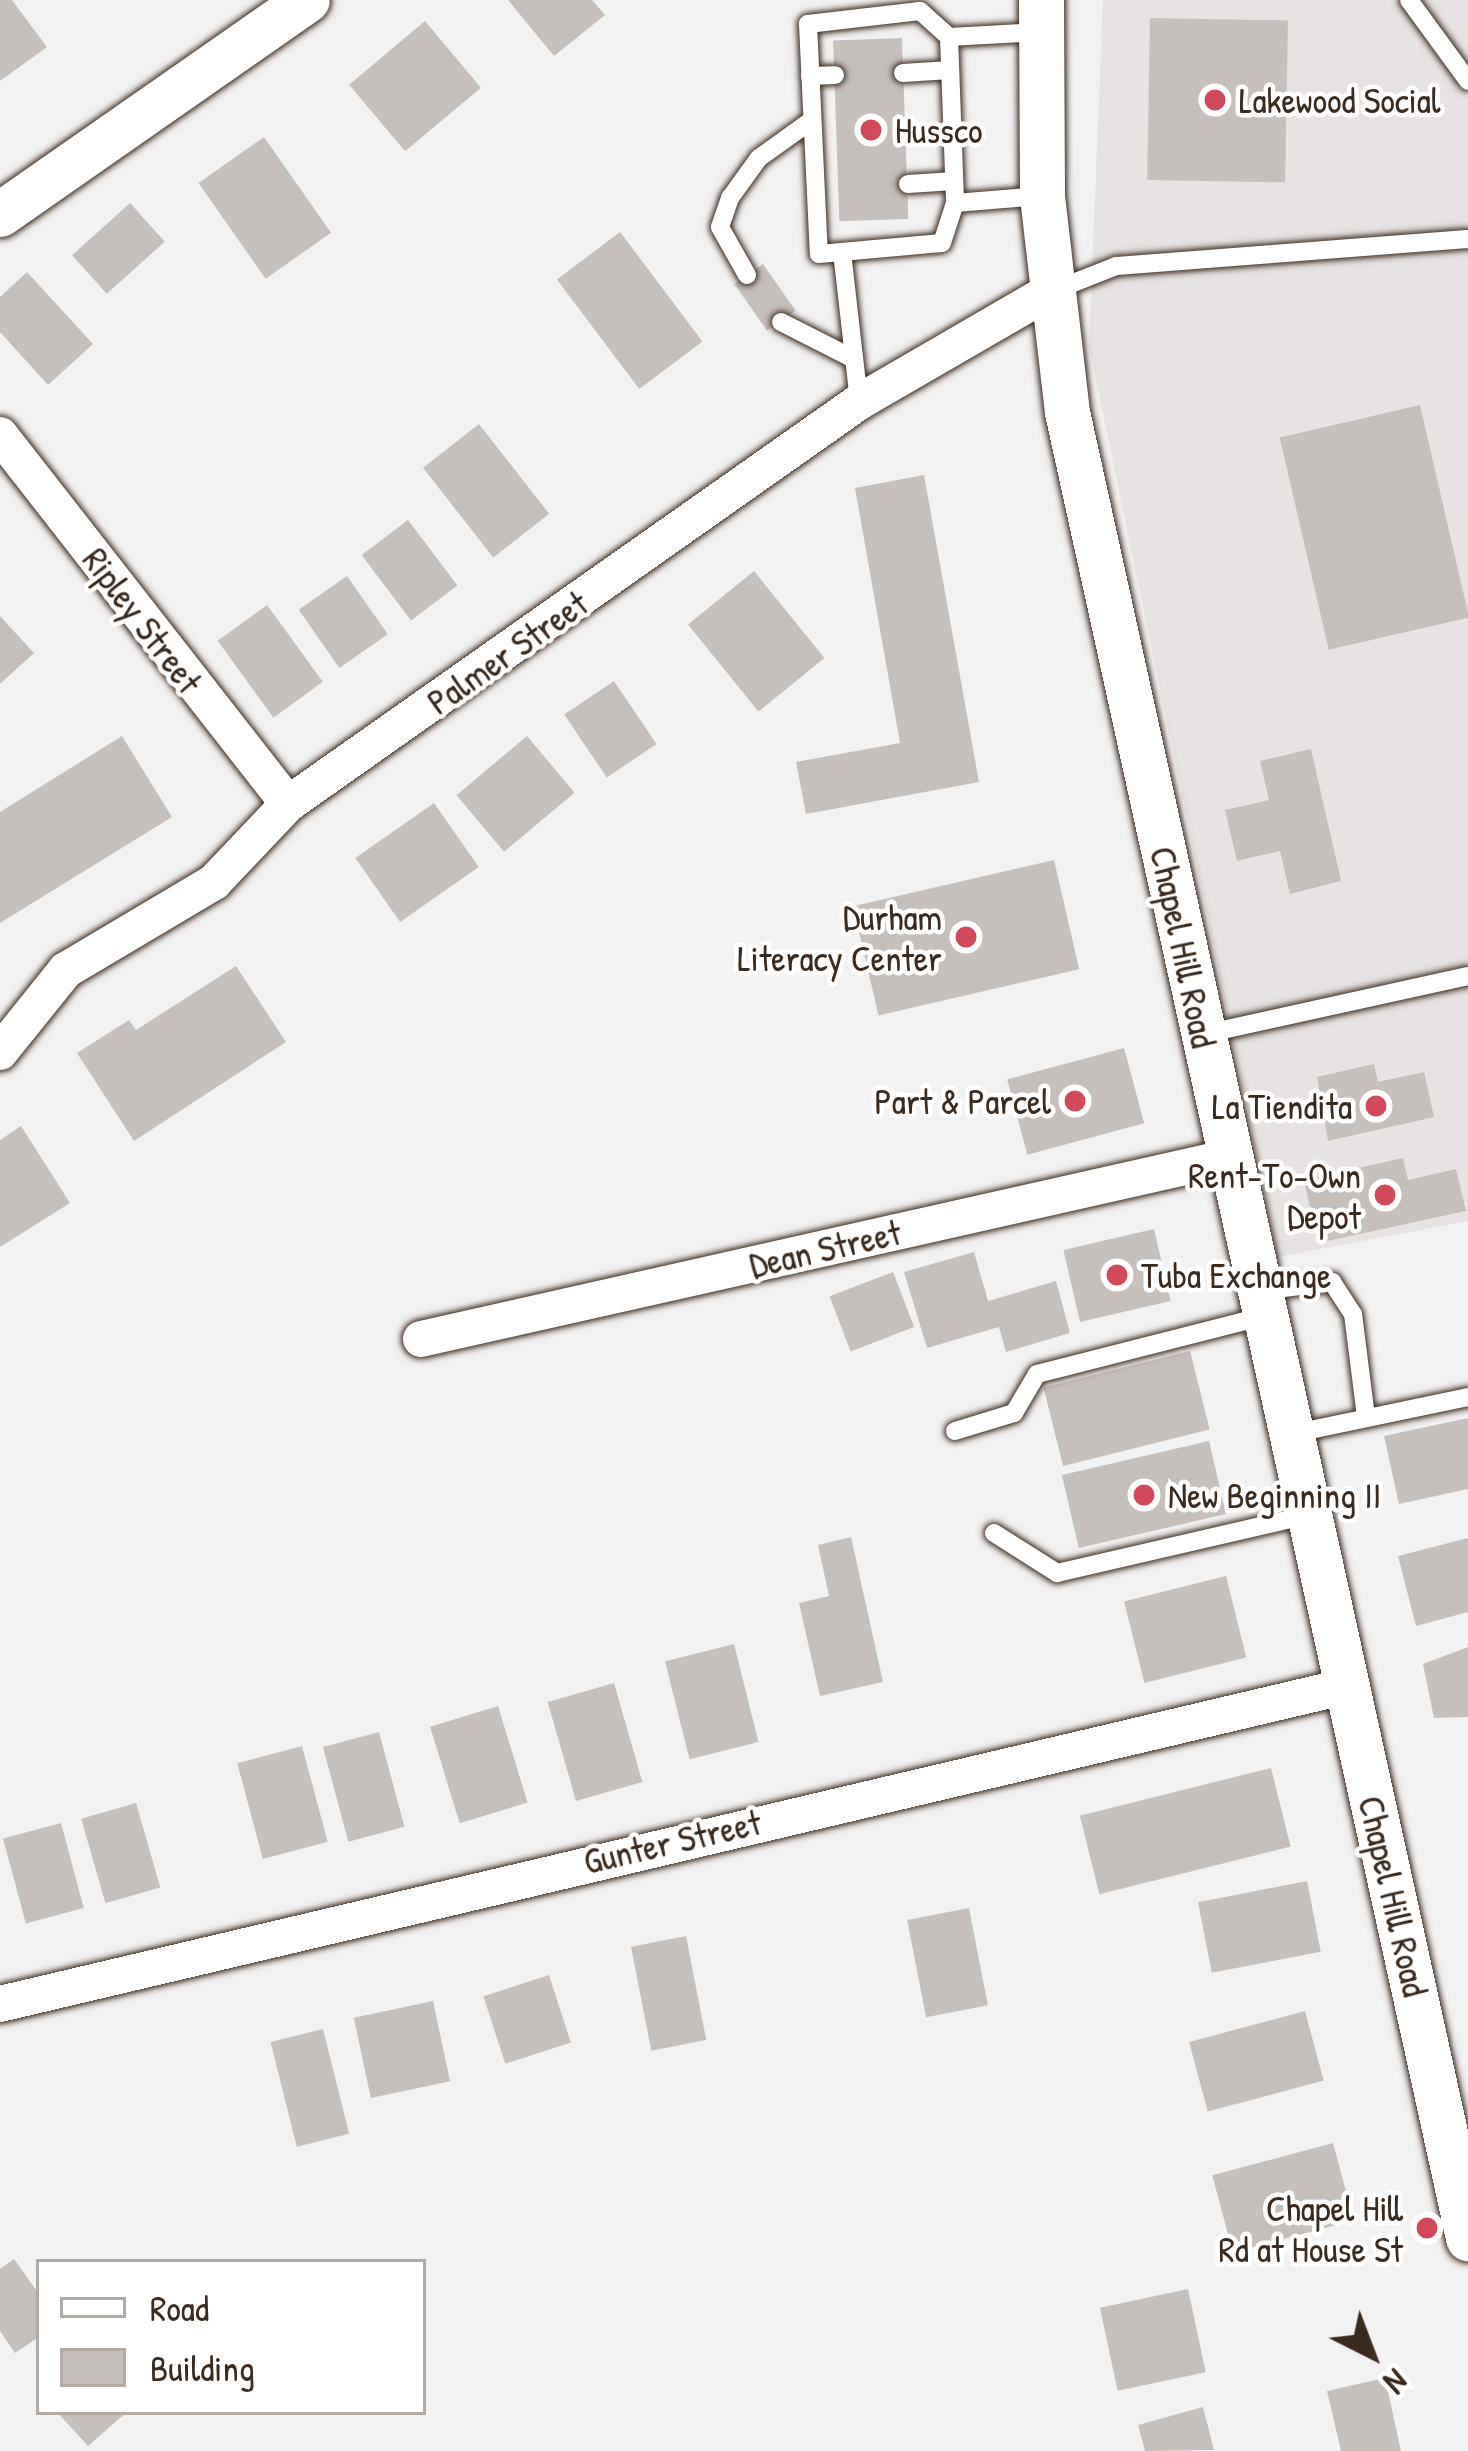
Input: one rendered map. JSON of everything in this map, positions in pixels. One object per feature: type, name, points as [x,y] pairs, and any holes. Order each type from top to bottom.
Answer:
[{"type":"street","points":[[0,214],[307,0]]},
{"type":"street","name":"Chapel Hill Road","points":[[1040,16],[1042,196],[1049,292],[1229,1157],[1346,1686],[1459,2148],[1468,2238]]},
{"type":"street","name":"Palmer Street","points":[[0,1052],[66,970],[214,882],[288,804],[859,403],[1049,292]]},
{"type":"street","name":"Ripley Street","points":[[0,435],[288,804]]},
{"type":"street","name":"Dean Street","points":[[421,1339],[1229,1157]]},
{"type":"street","name":"Gunter Street","points":[[0,2004],[1346,1686]]},
{"type":"lane","points":[[1409,0],[1468,81]]},
{"type":"lane","points":[[920,11],[949,37],[955,203],[942,243],[819,254],[808,24],[920,11]]},
{"type":"lane","points":[[949,37],[1040,16]]},
{"type":"lane","points":[[903,74],[950,70]]},
{"type":"lane","points":[[810,76],[835,75]]},
{"type":"lane","points":[[747,275],[720,227],[730,198],[759,158],[812,120]]},
{"type":"lane","points":[[908,184],[954,181]]},
{"type":"lane","points":[[816,189],[839,187]]},
{"type":"lane","points":[[955,203],[1042,196]]},
{"type":"lane","points":[[1049,292],[1116,266],[1468,238]]},
{"type":"lane","points":[[842,252],[859,403]]},
{"type":"lane","points":[[782,322],[854,359]]},
{"type":"lane","points":[[1204,1034],[1468,976]]},
{"type":"lane","points":[[955,1431],[1014,1412],[1037,1374],[1332,1282],[1353,1314],[1366,1417]]},
{"type":"lane","points":[[1291,1434],[1468,1397]]},
{"type":"lane","points":[[994,1533],[1057,1573],[1309,1515]]},
{"type":"shaded area","points":[[1103,0],[1468,0],[1468,1221],[1278,1257],[1089,346]]},
{"type":"building","points":[[0,0],[12,0],[47,47],[0,81]]},
{"type":"building","points":[[508,0],[592,0],[605,15],[554,56]]},
{"type":"building","name":"Lakewood Social","points":[[1150,18],[1288,20],[1285,182],[1147,180]]},
{"type":"building","points":[[425,21],[481,88],[405,151],[349,85]]},
{"type":"building","name":"Hussco","points":[[902,38],[908,219],[839,221],[833,40]]},
{"type":"building","points":[[264,137],[331,233],[266,279],[198,183]]},
{"type":"building","points":[[130,203],[165,242],[107,294],[72,255]]},
{"type":"building","points":[[620,232],[702,341],[639,389],[557,280]]},
{"type":"building","points":[[763,264],[796,311],[767,331],[734,284]]},
{"type":"building","points":[[27,272],[93,344],[48,385],[0,332],[0,297]]},
{"type":"building","points":[[1420,405],[1468,618],[1329,650],[1280,437]]},
{"type":"building","points":[[479,424],[549,514],[493,558],[423,468]]},
{"type":"building","points":[[924,475],[979,782],[806,814],[796,762],[900,743],[855,488]]},
{"type":"building","points":[[408,520],[457,585],[411,620],[362,555]]},
{"type":"building","points":[[754,571],[824,658],[758,712],[688,624]]},
{"type":"building","points":[[347,576],[388,634],[339,668],[299,610]]},
{"type":"building","points":[[267,605],[323,682],[273,718],[218,641]]},
{"type":"building","points":[[0,616],[34,653],[0,684]]},
{"type":"building","points":[[614,681],[656,744],[607,778],[564,715]]},
{"type":"building","points":[[122,736],[172,817],[0,923],[0,812]]},
{"type":"building","points":[[527,736],[575,793],[504,852],[457,795]]},
{"type":"building","points":[[1311,749],[1341,881],[1290,894],[1280,851],[1237,861],[1225,810],[1269,800],[1260,761]]},
{"type":"building","points":[[434,803],[479,867],[400,922],[355,858]]},
{"type":"building","name":"Durham Literacy Center","points":[[1054,860],[1079,969],[878,1015],[853,906]]},
{"type":"building","points":[[236,966],[286,1042],[134,1141],[77,1053],[129,1020],[136,1030]]},
{"type":"building","name":"Part & Parcel","points":[[1124,1048],[1144,1123],[1027,1155],[1007,1079]]},
{"type":"building","name":"La Tiendita","points":[[1374,1064],[1378,1082],[1424,1072],[1434,1117],[1328,1141],[1317,1077]]},
{"type":"building","points":[[21,1126],[70,1203],[0,1247],[0,1140]]},
{"type":"building","name":"Rent-To-Own Depot","points":[[1403,1158],[1408,1180],[1456,1169],[1466,1211],[1318,1243],[1304,1180]]},
{"type":"building","name":"Tuba Exchange","points":[[1154,1229],[1171,1301],[1080,1322],[1063,1250]]},
{"type":"building","points":[[974,1252],[988,1301],[1056,1281],[1070,1333],[1006,1352],[999,1327],[927,1348],[904,1272]]},
{"type":"building","points":[[893,1272],[914,1327],[851,1351],[830,1296]]},
{"type":"building","points":[[1190,1351],[1210,1430],[1063,1466],[1043,1388]]},
{"type":"building","points":[[1468,1418],[1468,1489],[1399,1504],[1384,1436]]},
{"type":"building","name":"New Beginning II","points":[[1209,1441],[1226,1514],[1079,1548],[1062,1475]]},
{"type":"building","points":[[851,1537],[883,1682],[820,1696],[799,1603],[829,1596],[818,1545]]},
{"type":"building","points":[[1468,1538],[1468,1612],[1416,1626],[1398,1556]]},
{"type":"building","points":[[1226,1576],[1246,1658],[1144,1683],[1124,1601]]},
{"type":"building","points":[[734,1644],[758,1742],[690,1759],[665,1661]]},
{"type":"building","points":[[1468,1647],[1468,1717],[1434,1718],[1423,1664]]},
{"type":"building","points":[[614,1683],[642,1782],[576,1801],[548,1702]]},
{"type":"building","points":[[498,1706],[528,1803],[460,1823],[430,1727]]},
{"type":"building","points":[[379,1732],[404,1827],[348,1842],[323,1747]]},
{"type":"building","points":[[302,1746],[328,1842],[263,1859],[237,1763]]},
{"type":"building","points":[[1271,1768],[1291,1847],[1099,1894],[1080,1816]]},
{"type":"building","points":[[136,1803],[160,1888],[105,1903],[81,1819]]},
{"type":"building","points":[[61,1823],[84,1908],[26,1924],[3,1839]]},
{"type":"building","points":[[1307,1881],[1321,1952],[1212,1973],[1198,1902]]},
{"type":"building","points":[[969,1908],[988,2005],[926,2017],[907,1920]]},
{"type":"building","points":[[686,1936],[706,2040],[651,2051],[631,1947]]},
{"type":"building","points":[[549,1975],[571,2043],[505,2064],[483,1996]]},
{"type":"building","points":[[433,2001],[450,2081],[371,2098],[354,2018]]},
{"type":"building","points":[[1305,2011],[1324,2081],[1208,2112],[1189,2042]]},
{"type":"building","points":[[323,2029],[349,2134],[297,2147],[271,2042]]},
{"type":"building","points":[[1333,2143],[1354,2220],[1233,2253],[1212,2175]]},
{"type":"building","points":[[14,2259],[36,2290],[36,2339],[15,2353],[0,2331],[0,2269]]},
{"type":"building","points":[[1188,2289],[1206,2372],[1118,2391],[1100,2308]]},
{"type":"building","points":[[1385,2378],[1401,2451],[1341,2451],[1327,2391]]},
{"type":"building","points":[[1203,2407],[1214,2450],[1145,2451],[1138,2425]]},
{"type":"building","points":[[60,2415],[124,2415],[88,2446]]},
{"type":"place","name":"Lakewood Social","points":[[1215,100]]},
{"type":"place","name":"Hussco","points":[[871,130]]},
{"type":"place","name":"Durham Literacy Center","points":[[966,937]]},
{"type":"place","name":"Part & Parcel","points":[[1075,1101]]},
{"type":"place","name":"La Tiendita","points":[[1376,1106]]},
{"type":"place","name":"Rent-To-Own Depot","points":[[1385,1195]]},
{"type":"place","name":"Tuba Exchange","points":[[1117,1275]]},
{"type":"place","name":"New Beginning II","points":[[1144,1495]]},
{"type":"place","name":"Chapel Hill Rd at House St","points":[[1427,2228]]}]
